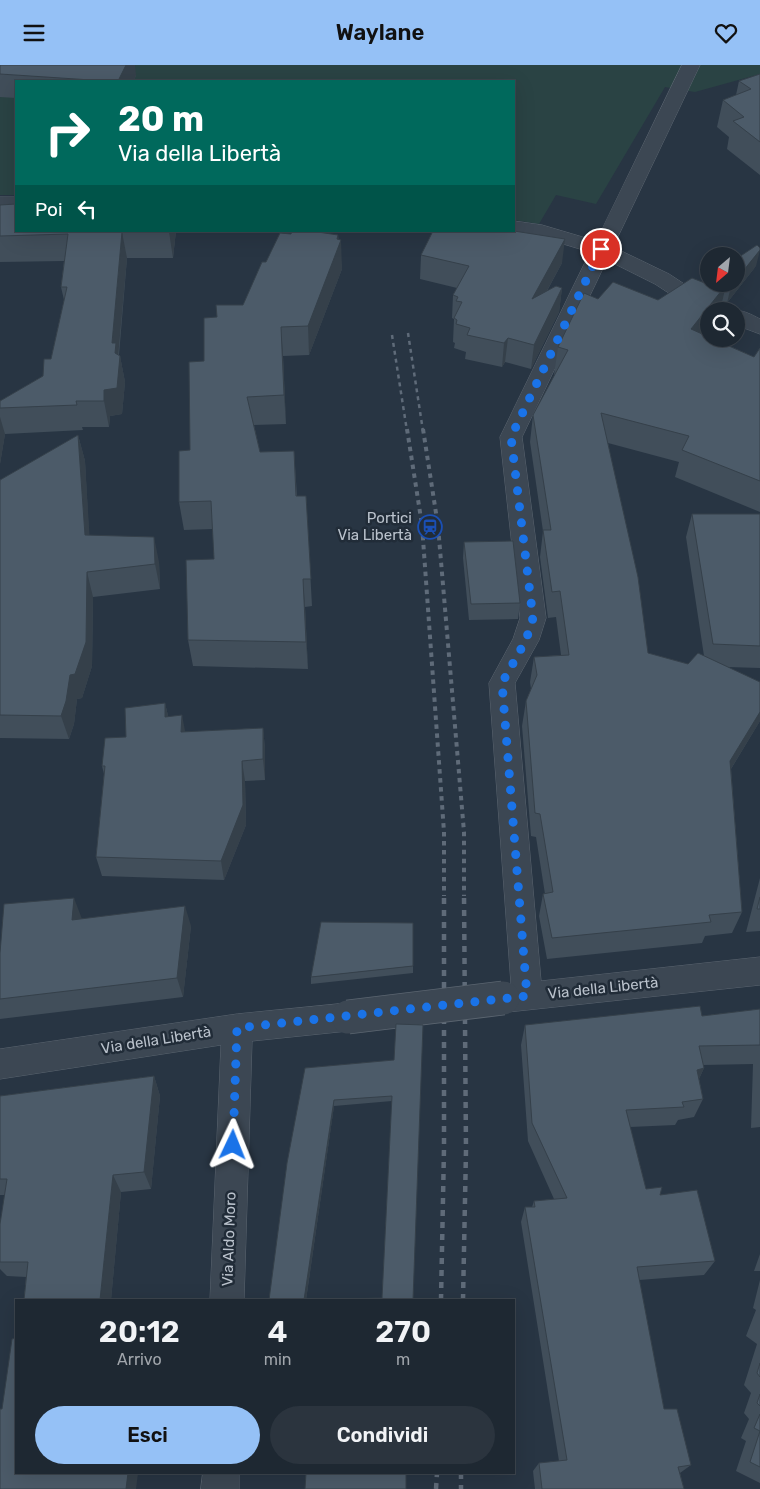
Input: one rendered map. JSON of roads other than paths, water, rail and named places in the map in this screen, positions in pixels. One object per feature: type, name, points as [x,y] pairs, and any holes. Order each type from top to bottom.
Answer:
[{"type":"street","points":[[515,997],[502,683],[526,640],[533,618],[511,437],[691,65]]},
{"type":"street","points":[[0,203],[15,203]]},
{"type":"street","points":[[515,227],[542,231],[601,249],[662,279],[701,302]]},
{"type":"street","points":[[745,321],[760,327]]},
{"type":"street","name":"Via della Libertà","points":[[0,1064],[237,1028],[760,971]]},
{"type":"street","name":"Via Aldo Moro","points":[[227,1299],[237,1028]]},
{"type":"street","points":[[220,1489],[221,1474]]},
{"type":"railway","points":[[408,333],[423,431]]},
{"type":"railway","points":[[392,335],[407,431]]},
{"type":"railway","points":[[407,429],[422,525],[444,832],[444,1148],[441,1299]]},
{"type":"railway","points":[[423,429],[438,526],[464,832],[464,895]]},
{"type":"railway","points":[[463,1299],[466,1150],[464,895]]},
{"type":"railway","points":[[436,1489],[437,1474]]},
{"type":"railway","points":[[461,1474],[461,1489]]},
{"type":"place","name":"Portici Via Libertà","points":[[430,527]]}]
